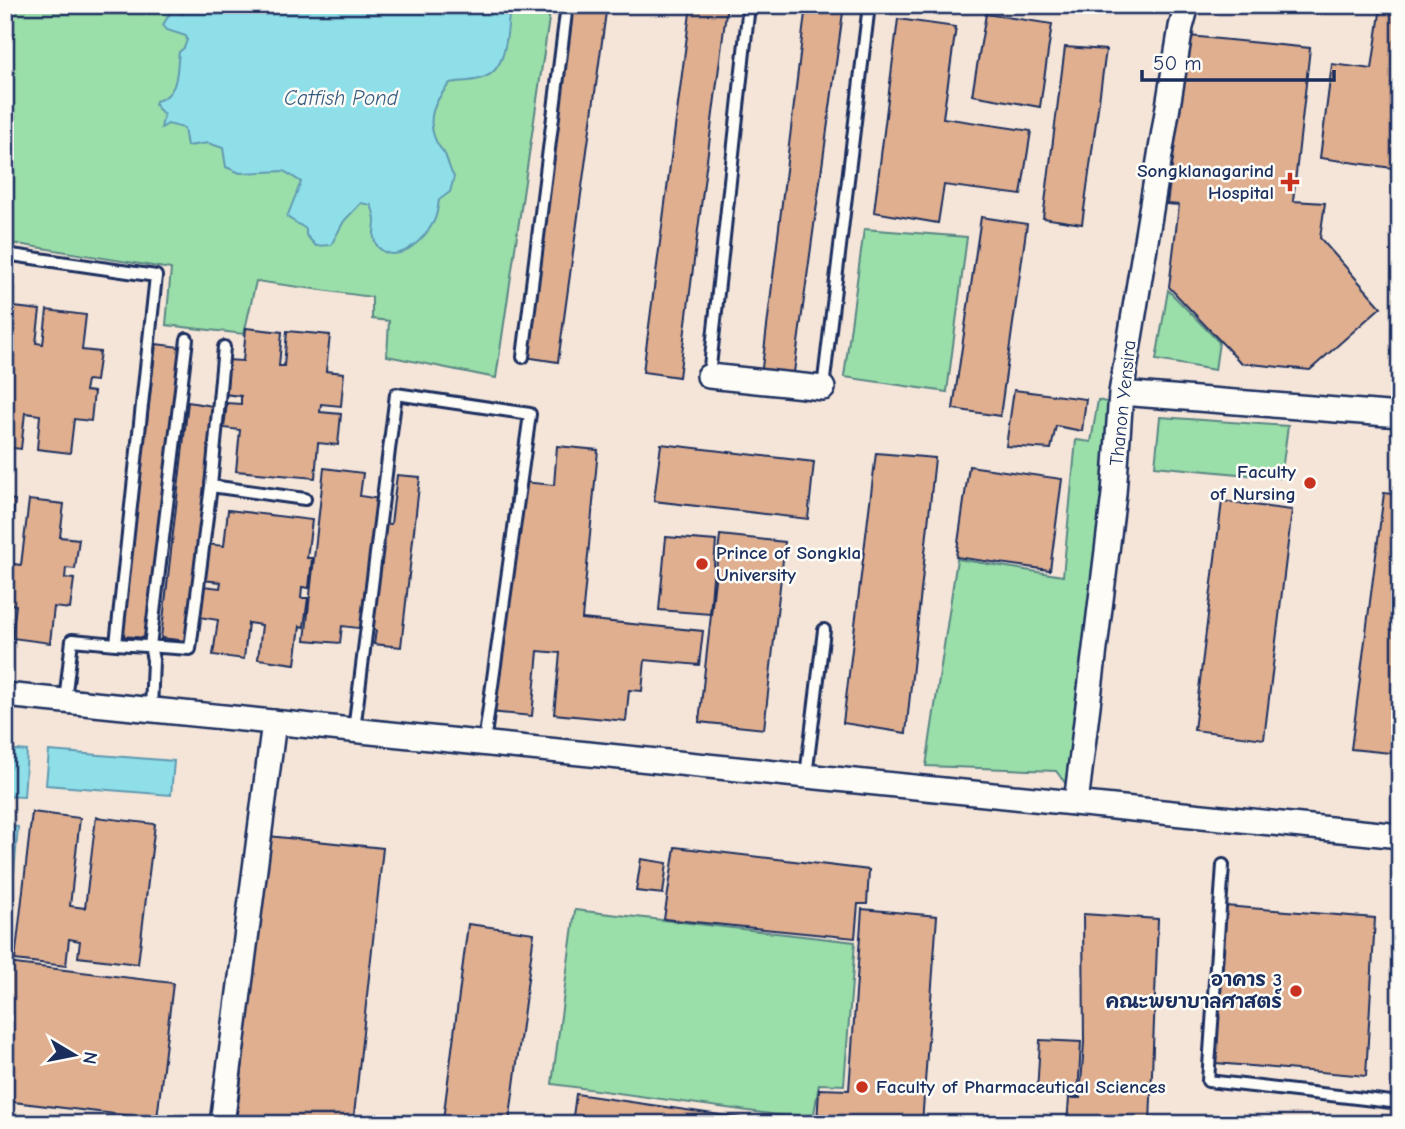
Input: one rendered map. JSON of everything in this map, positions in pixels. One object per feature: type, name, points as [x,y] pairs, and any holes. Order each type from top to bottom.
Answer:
[{"type":"street","name":"Thanon Yensira","points":[[1076,803],[1114,494],[1121,393],[1181,27],[1187,5]]},
{"type":"street","points":[[709,376],[823,387]]},
{"type":"street","points":[[1121,393],[1400,415]]},
{"type":"street","points":[[5,695],[1400,836]]},
{"type":"street","points":[[222,1124],[274,722]]},
{"type":"lane","points":[[523,357],[567,5]]},
{"type":"lane","points":[[709,376],[749,5]]},
{"type":"lane","points":[[823,387],[869,5]]},
{"type":"lane","points":[[5,254],[156,276],[116,644]]},
{"type":"lane","points":[[151,710],[153,660],[150,646],[187,339]]},
{"type":"lane","points":[[65,701],[72,640],[190,649],[211,486],[224,347]]},
{"type":"lane","points":[[354,730],[397,394],[530,414],[484,743]]},
{"type":"lane","points":[[211,486],[305,499]]},
{"type":"lane","points":[[806,776],[824,630]]},
{"type":"lane","points":[[1223,865],[1208,1081],[1400,1103]]},
{"type":"shaded area","name":"Prince of Songkla University","points":[[5,5],[1400,5],[1400,1124],[5,1124]]},
{"type":"green space","points":[[5,5],[551,5],[496,378],[387,356],[389,321],[372,319],[372,297],[256,281],[244,334],[166,325],[171,269],[5,242]]},
{"type":"green space","points":[[864,229],[967,237],[947,392],[844,377]]},
{"type":"green space","points":[[1168,290],[1219,342],[1215,370],[1156,360]]},
{"type":"green space","points":[[1098,400],[1114,404],[1083,691],[1066,784],[1056,771],[926,766],[957,559],[1063,576],[1076,440],[1091,442]]},
{"type":"green space","points":[[1160,417],[1288,426],[1281,478],[1155,466]]},
{"type":"green space","points":[[575,910],[855,942],[844,1085],[819,1084],[813,1120],[552,1084]]},
{"type":"water","name":"Catfish Pond","points":[[190,5],[276,5],[285,10],[280,5],[510,5],[505,47],[497,67],[482,78],[450,83],[433,111],[433,134],[454,177],[450,192],[439,200],[434,221],[418,242],[394,254],[378,247],[371,205],[361,203],[344,221],[331,245],[316,246],[306,235],[306,229],[287,217],[301,182],[284,171],[240,173],[226,167],[223,148],[208,143],[187,146],[184,128],[168,124],[161,128],[164,115],[155,105],[156,101],[164,98],[173,88],[179,52],[187,40],[186,36],[167,30],[163,25],[172,10],[183,14]]},
{"type":"water","points":[[5,749],[27,751],[24,797],[5,796]]},
{"type":"water","points":[[49,751],[174,761],[171,795],[46,785]]},
{"type":"water","points":[[5,826],[18,827],[14,873],[5,873]]},
{"type":"building","points":[[566,5],[607,5],[558,362],[518,356]]},
{"type":"building","points":[[691,5],[727,5],[679,377],[643,372]]},
{"type":"building","points":[[806,5],[844,5],[793,380],[761,376]]},
{"type":"building","points":[[1373,5],[1400,5],[1400,169],[1320,158],[1332,64],[1372,69],[1381,6]]},
{"type":"building","points":[[986,14],[1052,24],[1040,107],[972,95]]},
{"type":"building","points":[[898,19],[956,27],[943,118],[1031,131],[1021,195],[944,185],[938,223],[874,212]]},
{"type":"building","points":[[1189,36],[1310,48],[1293,201],[1325,203],[1320,238],[1381,307],[1310,370],[1241,363],[1169,287],[1179,205],[1167,204]]},
{"type":"building","points":[[1065,47],[1106,50],[1082,224],[1043,218]]},
{"type":"building","points":[[981,217],[1027,224],[1000,416],[953,409]]},
{"type":"building","points":[[5,306],[40,310],[36,343],[43,344],[47,310],[86,315],[82,350],[100,352],[96,381],[87,380],[85,391],[94,392],[91,421],[74,419],[70,453],[37,449],[40,415],[25,413],[21,449],[5,447]]},
{"type":"building","points":[[246,328],[282,332],[279,366],[284,366],[287,331],[330,335],[326,371],[344,373],[341,406],[321,404],[320,412],[341,414],[338,445],[318,443],[315,478],[236,471],[240,430],[224,428],[227,403],[241,404],[241,396],[223,394],[226,360],[243,361]]},
{"type":"building","points":[[156,344],[180,347],[146,638],[122,636]]},
{"type":"building","points":[[1014,390],[1086,399],[1082,431],[1056,426],[1051,449],[1006,446]]},
{"type":"building","points":[[188,402],[213,406],[187,641],[161,638]]},
{"type":"building","points":[[661,444],[814,462],[808,519],[654,501]]},
{"type":"building","points":[[557,446],[598,450],[582,619],[703,631],[699,665],[645,660],[642,691],[629,690],[626,721],[554,714],[560,653],[538,651],[532,716],[490,712],[512,481],[554,485]]},
{"type":"building","points":[[876,453],[935,458],[906,733],[843,723]]},
{"type":"building","points":[[969,466],[1062,479],[1050,570],[956,557]]},
{"type":"building","points":[[324,468],[363,473],[360,496],[380,499],[377,523],[391,524],[397,475],[420,477],[401,647],[374,644],[376,630],[342,626],[340,643],[305,640]]},
{"type":"building","points":[[1384,493],[1400,495],[1400,754],[1351,749]]},
{"type":"building","points":[[5,498],[15,500],[7,563],[21,565],[29,500],[64,504],[60,537],[79,539],[75,569],[66,568],[65,578],[74,579],[70,609],[54,607],[50,643],[12,638],[16,605],[5,603]]},
{"type":"building","points":[[1222,501],[1292,510],[1264,739],[1194,730]]},
{"type":"building","points":[[228,510],[312,520],[307,558],[312,558],[309,588],[302,587],[301,598],[308,598],[304,627],[300,626],[295,664],[258,659],[262,625],[248,623],[244,659],[213,655],[218,620],[199,617],[203,586],[220,588],[221,582],[202,580],[206,544],[224,546]]},
{"type":"building","points":[[720,535],[785,542],[764,729],[699,722]]},
{"type":"building","points":[[666,537],[716,541],[710,614],[659,610]]},
{"type":"building","points":[[32,812],[80,818],[70,906],[85,908],[96,817],[155,824],[138,964],[78,957],[80,941],[69,939],[66,966],[15,960]]},
{"type":"building","points":[[268,836],[383,848],[353,1124],[236,1124]]},
{"type":"building","points":[[675,847],[869,870],[867,904],[858,904],[855,938],[664,919]]},
{"type":"building","points":[[641,859],[667,863],[663,894],[636,891]]},
{"type":"building","name":"อาคาร 3 คณะพยาบาลศาสตร์","points":[[1225,906],[1375,918],[1366,1076],[1216,1063]]},
{"type":"building","points":[[862,909],[937,916],[922,1124],[817,1124],[819,1089],[849,1090]]},
{"type":"building","points":[[1083,914],[1158,919],[1150,1124],[1067,1124],[1069,1098],[1080,1098],[1084,1043]]},
{"type":"building","points":[[468,924],[534,933],[509,1124],[472,1124],[443,1120]]},
{"type":"building","points":[[7,963],[173,983],[157,1119],[5,1101]]},
{"type":"building","points":[[1040,1040],[1081,1042],[1078,1096],[1037,1094]]},
{"type":"building","points":[[576,1094],[783,1124],[572,1124]]},
{"type":"place","name":"Songklanagarind Hospital","points":[[1290,182]]},
{"type":"place","name":"Faculty of Nursing","points":[[1310,483]]},
{"type":"place","name":"Prince of Songkla University","points":[[702,564]]},
{"type":"place","name":"อาคาร 3 คณะพยาบาลศาสตร์","points":[[1296,991]]},
{"type":"place","name":"Faculty of Pharmaceutical Sciences","points":[[862,1087]]}]
